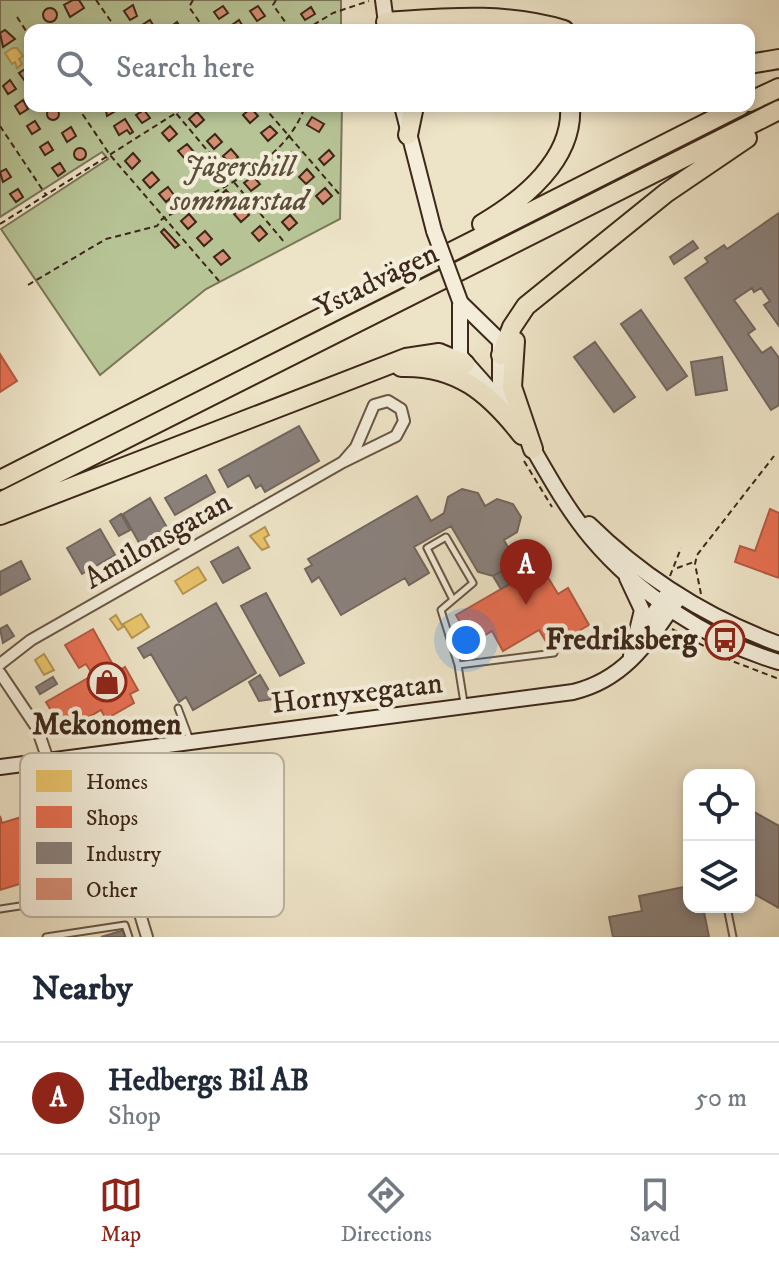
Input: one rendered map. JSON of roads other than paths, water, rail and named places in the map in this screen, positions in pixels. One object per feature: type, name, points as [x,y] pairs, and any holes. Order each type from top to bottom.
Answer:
[{"type":"highway","points":[[410,24],[492,17],[543,24]]},
{"type":"highway","points":[[755,63],[779,59]]},
{"type":"highway","points":[[755,99],[779,88]]},
{"type":"highway","name":"Ystadvägen","points":[[0,502],[779,110]]},
{"type":"highway","points":[[408,135],[413,112]]},
{"type":"highway","points":[[367,293],[388,275],[490,219],[538,181],[561,149],[569,112]]},
{"type":"highway","name":"Ystadvägen","points":[[0,480],[728,112]]},
{"type":"highway","points":[[501,356],[520,313],[705,165],[779,120]]},
{"type":"highway","points":[[533,449],[512,387],[512,356],[527,314],[558,281]]},
{"type":"highway","points":[[0,515],[382,367],[434,353],[465,365]]},
{"type":"highway","points":[[382,367],[426,367],[466,379],[496,404],[533,449]]},
{"type":"main road","points":[[376,1],[385,24]]},
{"type":"main road","points":[[403,112],[434,231],[460,302],[459,352],[465,365],[514,417]]},
{"type":"main road","points":[[460,302],[497,336],[501,356],[500,381],[514,417],[561,495],[592,539],[614,562],[638,600],[642,610],[638,635],[621,671]]},
{"type":"main road","points":[[465,365],[482,371],[501,356]]},
{"type":"main road","points":[[561,495],[712,634],[779,662]]},
{"type":"main road","points":[[614,562],[671,599],[699,607],[779,644]]},
{"type":"main road","points":[[638,635],[671,599]]},
{"type":"main road","name":"Hornyxegatan","points":[[99,753],[573,692],[601,684],[621,671],[643,649],[671,599]]},
{"type":"main road","name":"Hornyxegatan","points":[[0,767],[20,764]]},
{"type":"street","name":"Amilonsgatan","points":[[0,664],[31,640],[343,462],[396,436],[404,421],[401,409],[388,401],[374,405],[356,447],[343,462]]},
{"type":"street","points":[[0,673],[51,753]]},
{"type":"street","points":[[141,917],[147,937]]},
{"type":"lane","points":[[453,600],[427,548],[446,537],[473,583],[453,600],[441,610],[458,665],[465,708]]},
{"type":"lane","points":[[458,665],[554,653]]},
{"type":"lane","points":[[178,708],[190,741]]},
{"type":"lane","points":[[0,909],[20,906]]},
{"type":"lane","points":[[728,913],[733,937]]},
{"type":"lane","points":[[46,937],[125,925],[129,937]]},
{"type":"place","name":"Hedbergs Bil AB","points":[[526,605]]},
{"type":"place","name":"Fredriksberg","points":[[725,640]]},
{"type":"place","name":"Mekonomen","points":[[107,682]]},
{"type":"park label","name":"Jägershill sommarstad","points":[[239,184]]}]
